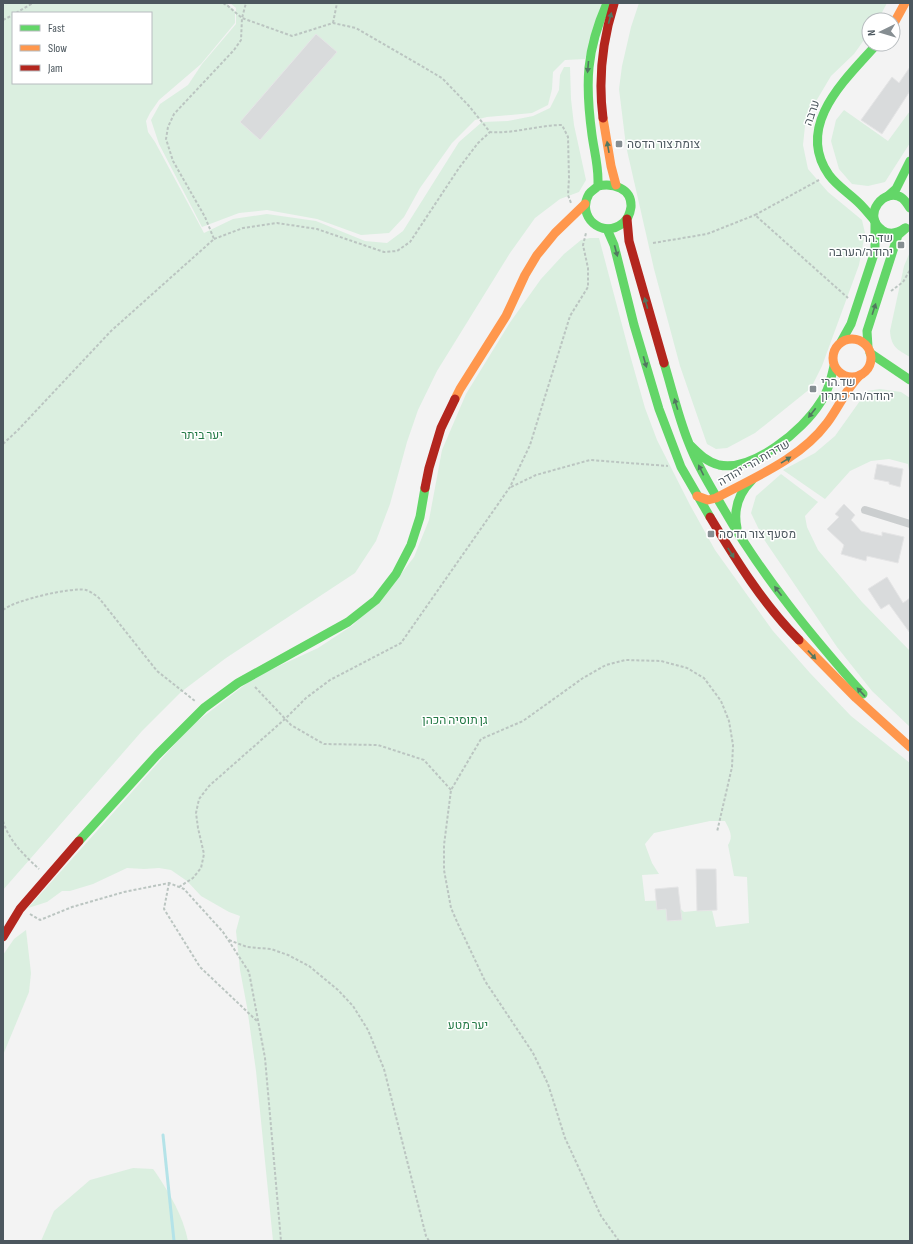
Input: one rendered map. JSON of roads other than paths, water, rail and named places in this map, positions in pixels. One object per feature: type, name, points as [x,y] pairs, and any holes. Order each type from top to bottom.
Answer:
[{"type":"main road","points":[[598,186],[598,175],[589,115],[587,77],[594,34],[607,3]]},
{"type":"main road","points":[[615,3],[608,24],[602,54],[600,95],[605,133],[616,185]]},
{"type":"main road","points":[[900,12],[905,3]]},
{"type":"main road","name":"ערבה","points":[[869,52],[832,96],[825,108],[820,120],[818,136],[822,164],[837,185],[858,202],[882,231],[895,234],[901,232],[908,224]]},
{"type":"main road","points":[[841,342],[849,328],[875,251],[874,209],[877,203],[896,189],[910,161]]},
{"type":"main road","points":[[3,937],[20,909],[47,877],[157,755],[204,708],[238,683],[348,622],[376,600],[392,579],[411,545],[420,517],[429,468],[441,428],[460,390],[506,316],[525,275],[546,244],[578,213],[585,204],[589,193],[598,186],[609,183],[616,185],[625,191],[629,198],[630,209],[627,219],[629,241],[688,442],[704,476],[741,539],[792,610],[841,670],[877,708],[910,737]]},
{"type":"main road","points":[[851,196],[866,199],[894,196],[901,198],[910,208]]},
{"type":"main road","points":[[585,204],[585,223],[607,230],[618,227],[627,219]]},
{"type":"main road","points":[[863,373],[869,367],[871,360],[867,331],[898,235],[908,224]]},
{"type":"main road","points":[[525,275],[571,230]]},
{"type":"main road","points":[[607,230],[614,245],[634,325],[659,409],[681,467],[696,496],[732,554],[774,612],[842,685],[910,747]]},
{"type":"main road","points":[[898,373],[875,369],[854,377],[848,377],[841,374],[834,366],[833,352],[836,346],[847,339],[860,341],[898,373],[910,380]]},
{"type":"main road","name":"שדרות הרי יהודה","points":[[688,442],[700,456],[714,464],[729,466],[738,465],[753,459],[781,443],[793,434],[813,413],[829,386],[833,375],[834,366]]},
{"type":"main road","name":"שדרות הרי יהודה","points":[[696,496],[708,500],[716,498],[752,480],[791,457],[814,438],[827,424],[851,384],[863,373]]},
{"type":"main road","points":[[741,539],[735,521],[736,504],[740,494],[752,480]]},
{"type":"street","points":[[865,510],[910,524]]},
{"type":"waterway","points":[[163,1135],[174,1241]]},
{"type":"place","name":"צומת צור הדסה","points":[[619,144]]},
{"type":"place","name":"שד.הרי יהודה/הערבה","points":[[901,245]]},
{"type":"place","name":"שד.הרי יהודה/הר כתרון","points":[[813,389]]},
{"type":"place","name":"מסעף צור הדסה","points":[[711,534]]},
{"type":"park label","name":"יער ביתר","points":[[202,435]]},
{"type":"park label","name":"גן תוסיה הכהן","points":[[455,720]]},
{"type":"park label","name":"יער מטע","points":[[468,1025]]}]
